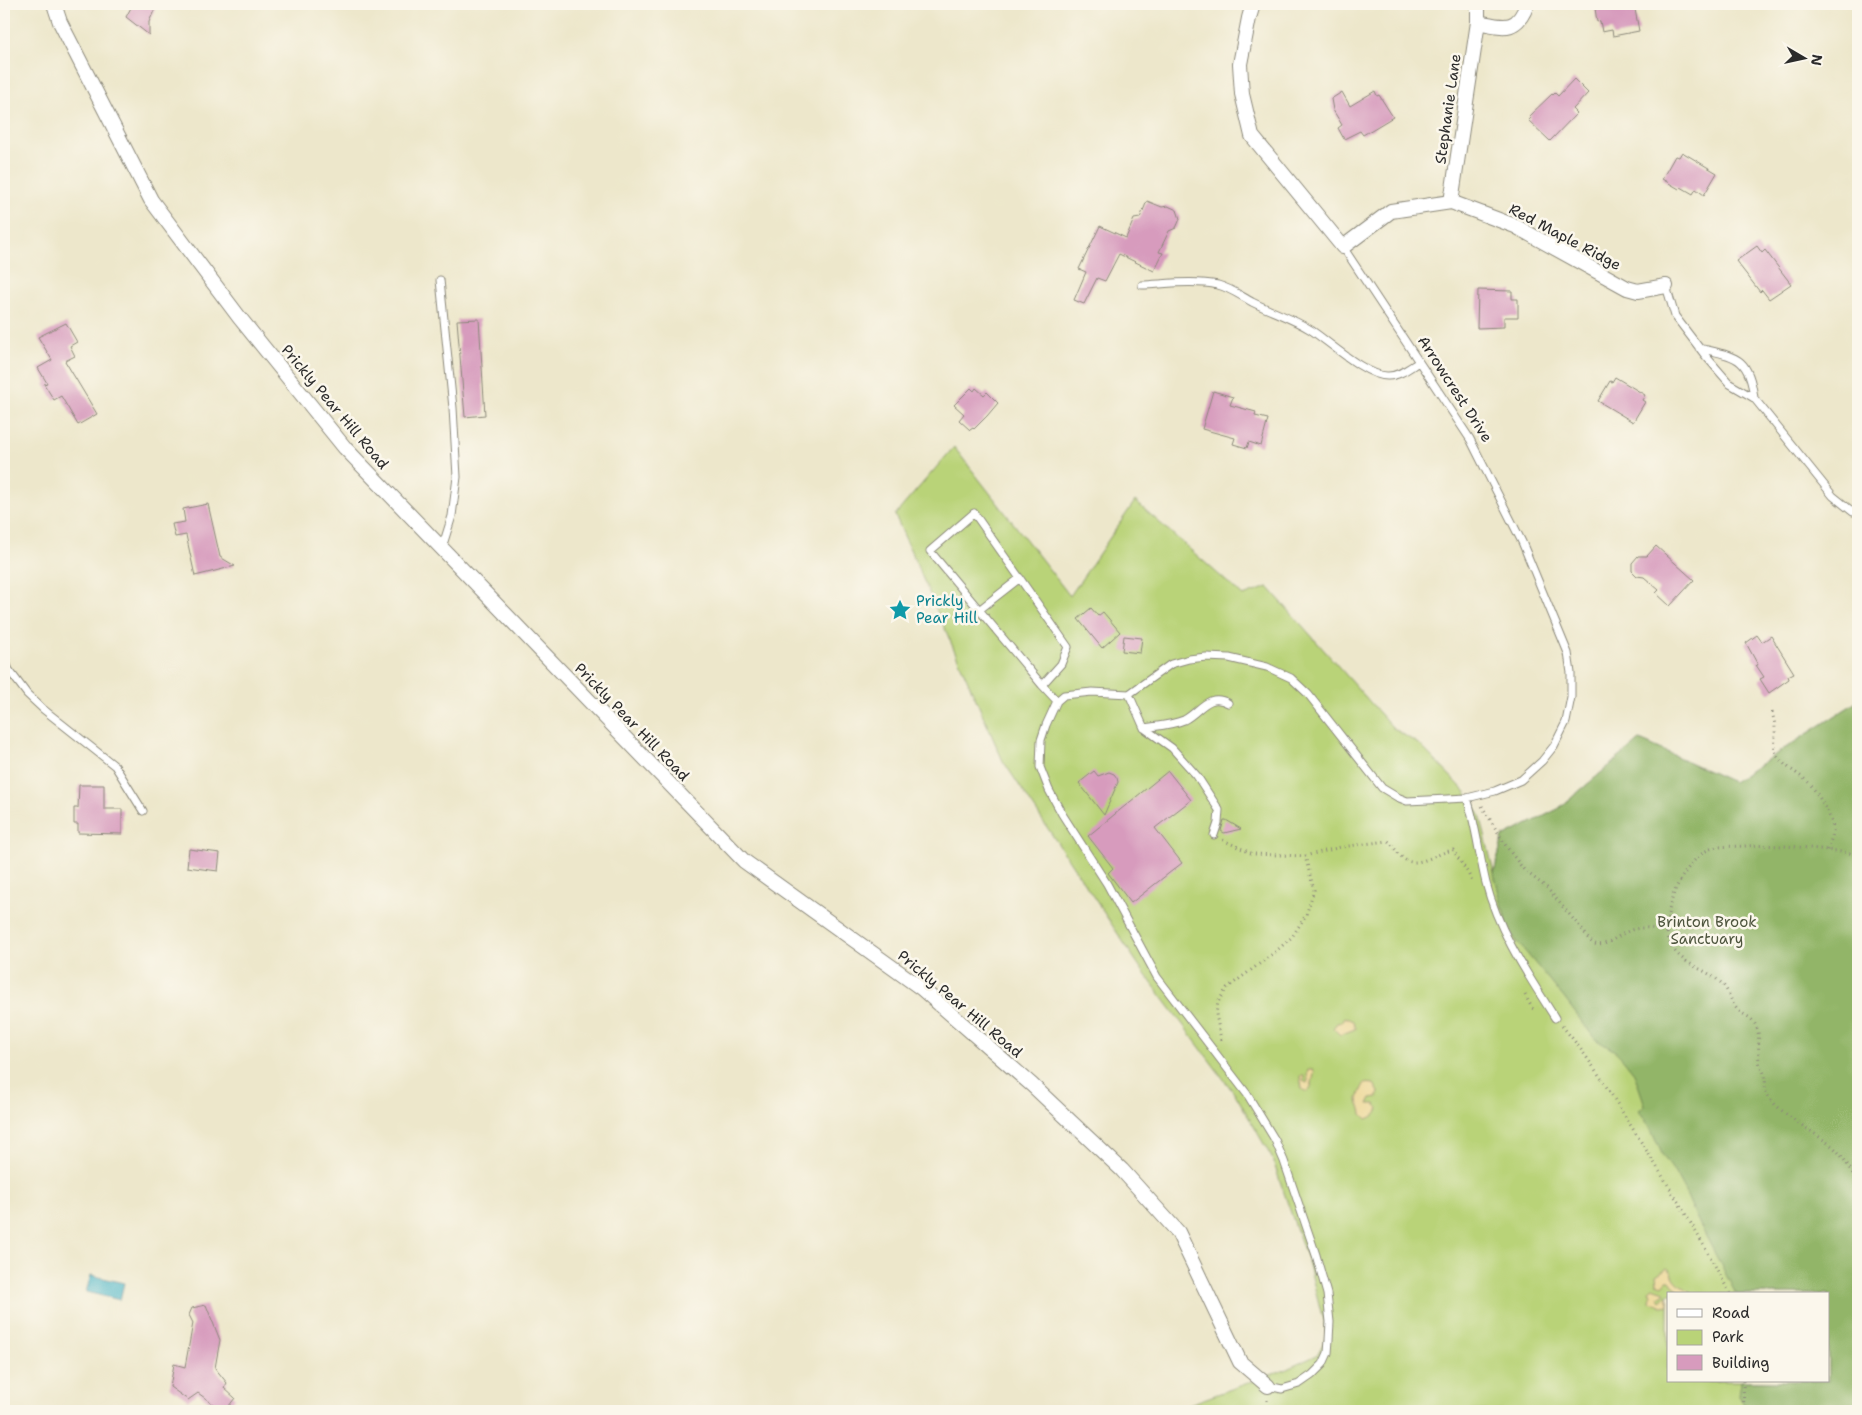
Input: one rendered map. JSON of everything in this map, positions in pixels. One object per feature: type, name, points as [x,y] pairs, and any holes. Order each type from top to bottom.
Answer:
[{"type":"street","name":"Prickly Pear Hill Road","points":[[54,4],[60,22],[151,200],[239,317],[345,448],[744,861],[921,988],[1032,1085],[1122,1170],[1178,1232],[1240,1362],[1268,1386]]},
{"type":"street","name":"Arrowcrest Drive","points":[[1253,4],[1240,64],[1242,94],[1252,136],[1343,247]]},
{"type":"street","name":"Stephanie Lane","points":[[1451,202],[1478,22],[1478,4]]},
{"type":"street","points":[[1478,22],[1505,27],[1515,24],[1523,15],[1527,4]]},
{"type":"street","name":"Red Maple Ridge","points":[[1343,247],[1391,211],[1451,202],[1514,226],[1627,288],[1638,291],[1666,286]]},
{"type":"lane","name":"Arrowcrest Drive","points":[[1129,694],[1171,664],[1189,659],[1206,657],[1229,658],[1267,667],[1291,678],[1308,694],[1382,788],[1407,801],[1467,798],[1494,791],[1521,780],[1542,761],[1554,746],[1566,722],[1571,697],[1568,653],[1522,542],[1470,439],[1343,247]]},
{"type":"lane","points":[[440,280],[453,408],[457,477],[452,516],[442,548]]},
{"type":"lane","points":[[1142,285],[1193,284],[1219,286],[1289,317],[1310,329],[1366,369],[1377,374],[1388,376],[1399,374],[1419,362]]},
{"type":"lane","points":[[1666,286],[1675,316],[1699,348],[1730,384],[1754,398],[1833,496],[1853,512],[1858,512]]},
{"type":"lane","points":[[1699,348],[1733,356],[1744,365],[1751,380],[1754,398]]},
{"type":"lane","points":[[1042,686],[1061,664],[1068,648],[974,513],[930,551],[1042,686],[1057,702]]},
{"type":"lane","points":[[980,610],[1020,578]]},
{"type":"lane","points":[[4,658],[9,670],[27,694],[43,710],[115,766],[143,811]]},
{"type":"lane","points":[[1214,836],[1219,810],[1197,776],[1172,748],[1144,728],[1129,694],[1092,692],[1064,696],[1057,702],[1046,725],[1042,740],[1040,767],[1049,790],[1062,814],[1107,884],[1157,977],[1247,1094],[1261,1117],[1284,1161],[1316,1255],[1327,1294],[1330,1322],[1328,1354],[1323,1364],[1299,1384],[1282,1389],[1268,1386]]},
{"type":"lane","points":[[1144,728],[1186,719],[1212,699],[1220,698],[1228,703]]},
{"type":"lane","points":[[1467,798],[1486,884],[1506,938],[1555,1018]]},
{"type":"path","points":[[1772,712],[1775,724],[1775,749],[1778,757],[1792,772],[1807,782],[1818,795],[1833,822],[1834,832],[1828,850]]},
{"type":"path","points":[[1476,795],[1506,846],[1524,870],[1547,888],[1585,933],[1588,941],[1600,945],[1632,930],[1651,928],[1667,932]]},
{"type":"path","points":[[1214,836],[1253,854],[1305,856],[1341,847],[1388,841],[1402,858],[1408,862],[1419,862],[1443,851],[1453,850],[1475,888]]},
{"type":"path","points":[[1858,858],[1854,854],[1790,847],[1749,846],[1709,850],[1702,854],[1684,873],[1675,887],[1667,932],[1670,944],[1682,960],[1719,980],[1725,986],[1736,1008],[1752,1018],[1759,1046],[1760,1064],[1765,1076],[1766,1094],[1777,1106],[1833,1146],[1845,1160],[1858,1182]]},
{"type":"path","points":[[1224,1047],[1216,1014],[1218,1002],[1227,988],[1274,953],[1292,936],[1306,915],[1314,890],[1305,856]]},
{"type":"path","points":[[1523,992],[1532,1008],[1555,1018],[1586,1056],[1611,1092],[1671,1190],[1729,1292]]},
{"type":"path","points":[[1743,1382],[1744,1411]]},
{"type":"green space","points":[[954,447],[1070,596],[1135,501],[1243,596],[1268,587],[1393,728],[1420,745],[1465,791],[1480,815],[1494,873],[1503,837],[1558,809],[1640,740],[1733,782],[1858,701],[1858,1411],[1188,1411],[1187,1405],[1287,1369],[1317,1355],[1327,1336],[1309,1265],[1272,1158],[1237,1097],[1142,970],[1003,761],[895,515]]},
{"type":"green space","name":"Brinton Brook Sanctuary","points":[[1858,701],[1858,1411],[1748,1411],[1739,1396],[1741,1382],[1830,1382],[1830,1292],[1735,1292],[1687,1196],[1639,1110],[1645,1105],[1634,1073],[1615,1051],[1595,1039],[1564,998],[1509,932],[1494,874],[1503,837],[1558,809],[1640,740],[1733,782]]},
{"type":"sand","points":[[1344,1017],[1353,1021],[1355,1029],[1340,1035],[1333,1028]]},
{"type":"sand","points":[[1308,1070],[1315,1072],[1307,1092],[1302,1089],[1300,1076],[1304,1076],[1303,1081],[1307,1083]]},
{"type":"sand","points":[[1365,1083],[1374,1084],[1379,1092],[1378,1097],[1371,1098],[1368,1104],[1375,1104],[1379,1108],[1375,1115],[1367,1119],[1362,1114],[1358,1100]]},
{"type":"sand","points":[[1667,1268],[1672,1272],[1677,1282],[1690,1292],[1679,1292],[1670,1280],[1667,1280],[1663,1285],[1657,1283],[1656,1275]]},
{"type":"sand","points":[[1653,1287],[1665,1291],[1665,1294],[1658,1297],[1661,1301],[1667,1296],[1667,1305],[1662,1306],[1650,1302],[1651,1295],[1649,1290]]},
{"type":"water","points":[[91,1275],[124,1283],[120,1300],[86,1292]]},
{"type":"building","points":[[133,4],[157,4],[149,22],[149,35],[126,17]]},
{"type":"building","points":[[1597,4],[1634,4],[1639,31],[1613,36],[1612,30],[1602,32],[1600,21],[1597,22],[1595,8]]},
{"type":"building","points":[[1574,79],[1588,93],[1573,109],[1577,113],[1550,141],[1528,120],[1531,117],[1529,116],[1552,94],[1555,93],[1558,96]]},
{"type":"building","points":[[1375,91],[1393,117],[1363,135],[1360,131],[1344,139],[1338,128],[1342,125],[1333,110],[1331,99],[1342,92],[1350,106]]},
{"type":"building","points":[[1682,152],[1717,173],[1704,195],[1696,189],[1693,194],[1681,187],[1679,189],[1662,179],[1675,156],[1679,157]]},
{"type":"building","points":[[1147,201],[1177,210],[1180,219],[1176,228],[1169,231],[1159,252],[1163,253],[1154,271],[1119,254],[1105,281],[1097,278],[1084,304],[1074,300],[1086,272],[1079,269],[1100,226],[1126,238],[1134,219],[1140,218]]},
{"type":"building","points":[[1757,246],[1762,253],[1765,250],[1791,284],[1769,299],[1762,290],[1760,292],[1736,261]]},
{"type":"building","points":[[1478,290],[1512,291],[1512,299],[1518,299],[1518,317],[1504,317],[1504,327],[1477,328]]},
{"type":"building","points":[[479,319],[485,415],[465,417],[457,320]]},
{"type":"building","points":[[66,323],[77,342],[70,346],[75,356],[65,361],[97,414],[78,425],[61,396],[54,400],[44,384],[47,383],[38,368],[52,360],[38,337]]},
{"type":"building","points":[[1615,377],[1645,395],[1642,400],[1645,402],[1633,422],[1598,401],[1610,381],[1612,382]]},
{"type":"building","points":[[971,388],[974,391],[976,388],[984,395],[987,392],[998,403],[974,429],[970,430],[959,420],[964,414],[954,405]]},
{"type":"building","points":[[1213,391],[1233,397],[1230,405],[1256,412],[1255,416],[1268,419],[1261,446],[1249,442],[1247,448],[1233,444],[1235,438],[1202,429]]},
{"type":"building","points":[[208,504],[220,557],[235,566],[195,576],[186,535],[175,537],[172,524],[185,522],[183,509]]},
{"type":"building","points":[[1656,546],[1694,580],[1670,606],[1656,593],[1659,590],[1644,577],[1637,576],[1632,571],[1632,563],[1638,556],[1647,556]]},
{"type":"building","points":[[1091,608],[1098,616],[1103,612],[1120,632],[1102,648],[1078,619]]},
{"type":"building","points":[[1757,635],[1762,642],[1771,636],[1794,673],[1788,676],[1789,679],[1769,693],[1760,679],[1764,677],[1746,643]]},
{"type":"building","points":[[1124,636],[1142,638],[1140,653],[1122,651]]},
{"type":"building","points":[[1094,771],[1098,776],[1109,772],[1114,774],[1118,782],[1104,815],[1079,783]]},
{"type":"building","points":[[1168,771],[1191,800],[1155,828],[1182,863],[1131,903],[1108,873],[1113,868],[1088,836]]},
{"type":"building","points":[[79,785],[104,785],[104,809],[122,809],[122,834],[78,833],[78,824],[74,824],[74,808],[78,808]]},
{"type":"building","points":[[1224,820],[1241,829],[1224,833],[1221,831]]},
{"type":"building","points":[[189,849],[220,853],[218,871],[187,867]]},
{"type":"building","points":[[206,1305],[220,1340],[215,1368],[227,1383],[224,1388],[235,1398],[225,1411],[198,1393],[188,1400],[170,1387],[174,1364],[185,1367],[193,1323],[189,1315],[192,1308]]},
{"type":"place","name":"Prickly Pear Hill","points":[[900,610]]}]
